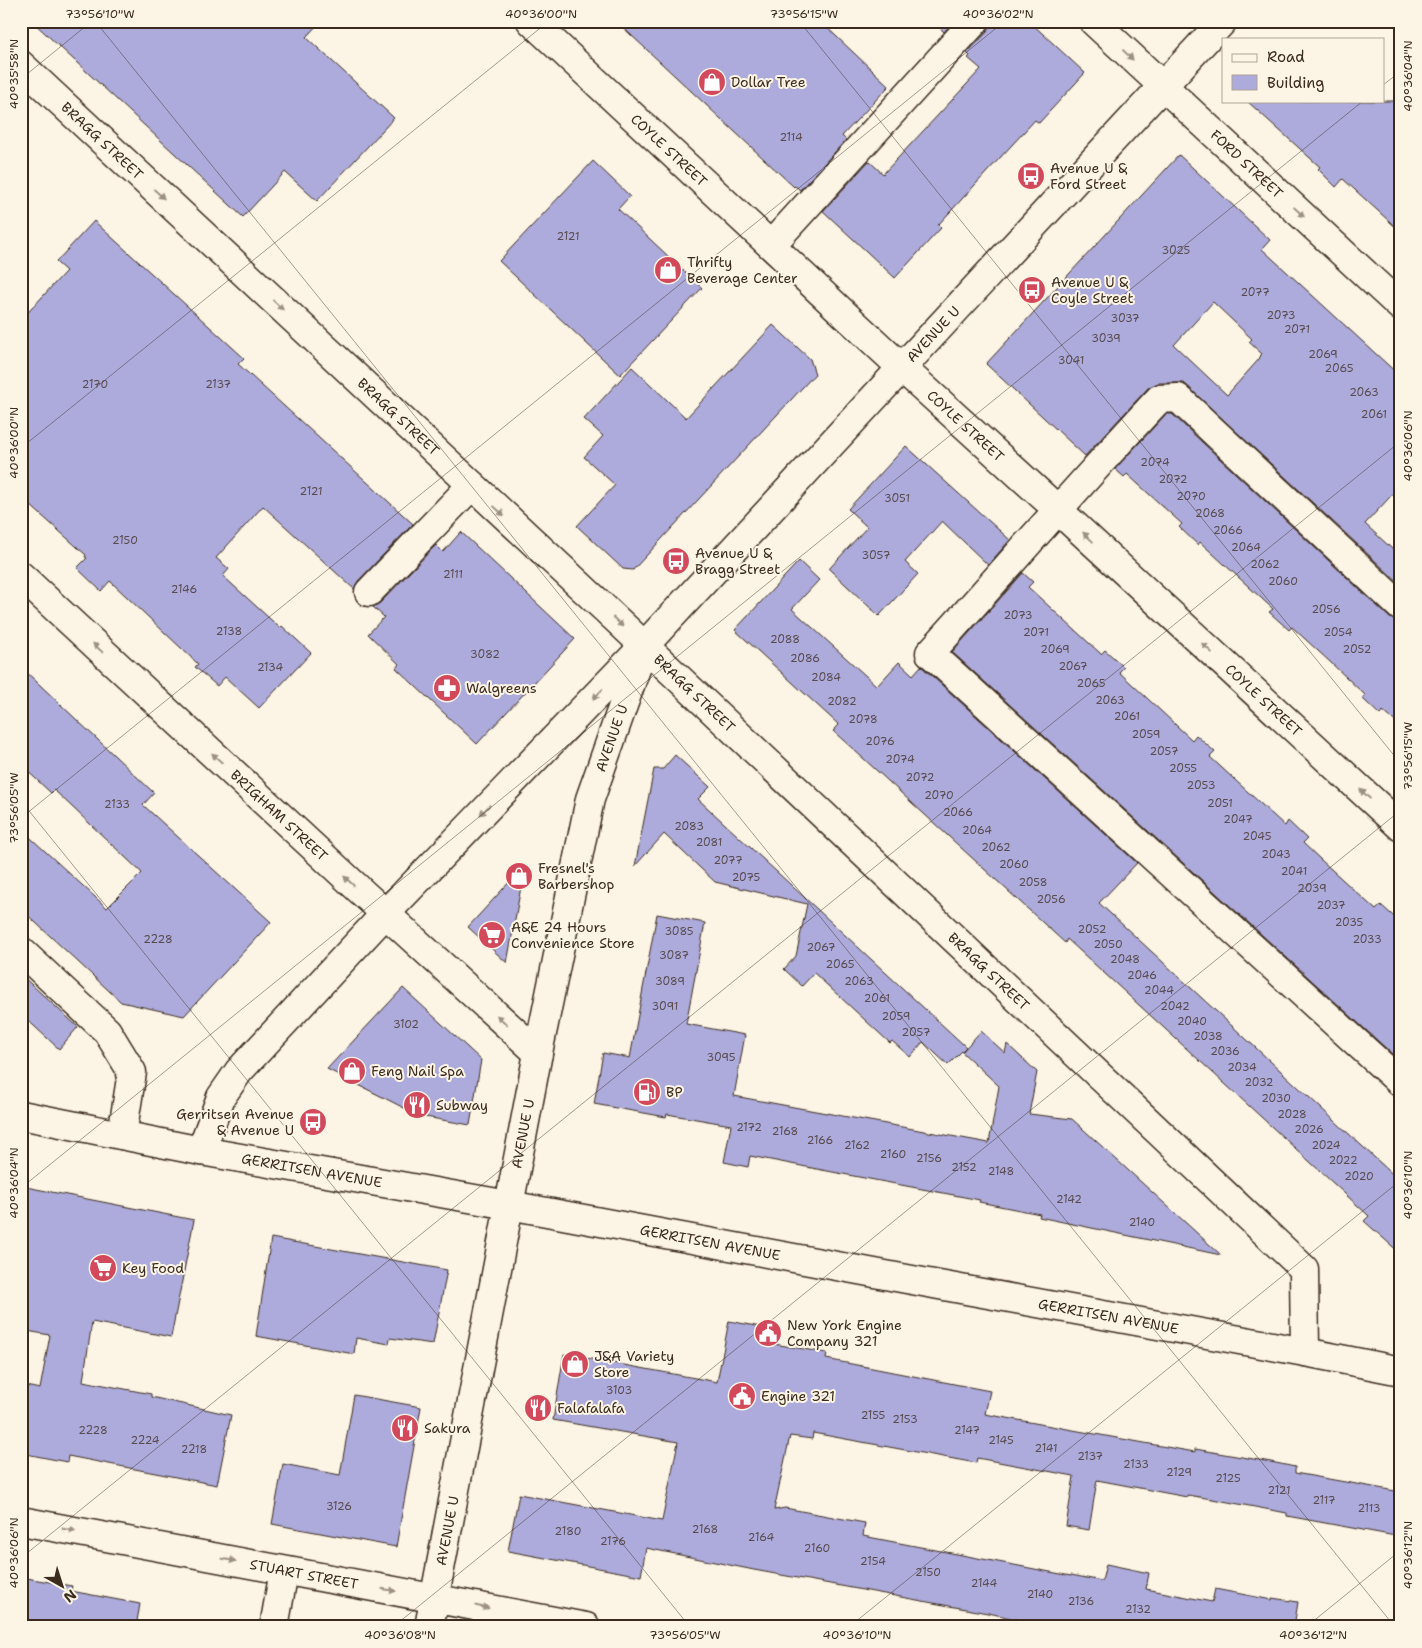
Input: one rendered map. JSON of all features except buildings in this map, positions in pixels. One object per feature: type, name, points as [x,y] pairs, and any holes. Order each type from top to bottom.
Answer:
[{"type":"street","name":"COYLE STREET","points":[[531,21],[902,368],[1057,508],[1401,827]]},
{"type":"street","points":[[771,245],[974,21]]},
{"type":"street","name":"FORD STREET","points":[[1093,21],[1401,307]]},
{"type":"street","name":"AVENUE U","points":[[200,1150],[221,1096],[239,1072],[385,914],[644,646],[1223,21]]},
{"type":"street","name":"BRAGG STREET","points":[[21,65],[644,646],[1304,1268],[1305,1352]]},
{"type":"street","points":[[1401,606],[1178,398],[1159,399],[1057,508],[1030,542],[930,653],[1401,1083]]},
{"type":"street","points":[[370,592],[472,485]]},
{"type":"street","name":"BRIGHAM STREET","points":[[21,576],[385,914],[538,1053]]},
{"type":"street","name":"AVENUE U","points":[[429,1627],[538,1053],[590,799],[644,646]]},
{"type":"street","points":[[21,951],[107,1031],[132,1072],[122,1135]]},
{"type":"street","name":"GERRITSEN AVENUE","points":[[21,1115],[200,1150],[509,1205],[1401,1371]]},
{"type":"street","name":"STUART STREET","points":[[21,1521],[586,1627]]},
{"type":"street","points":[[274,1627],[284,1571]]},
{"type":"place","name":"Dollar Tree","points":[[712,82]]},
{"type":"place","name":"Avenue U & Ford Street","points":[[1031,176]]},
{"type":"place","name":"Thrifty Beverage Center","points":[[668,270]]},
{"type":"place","name":"Avenue U & Coyle Street","points":[[1032,290]]},
{"type":"place","name":"Avenue U & Bragg Street","points":[[676,561]]},
{"type":"place","name":"Walgreens","points":[[447,688]]},
{"type":"place","name":"Fresnel's Barbershop","points":[[519,876]]},
{"type":"place","name":"A&E 24 Hours Convenience Store","points":[[492,935]]},
{"type":"place","name":"Feng Nail Spa","points":[[352,1071]]},
{"type":"place","name":"BP","points":[[647,1092]]},
{"type":"place","name":"Subway","points":[[417,1105]]},
{"type":"place","name":"Gerritsen Avenue & Avenue U","points":[[313,1122]]},
{"type":"place","name":"Key Food","points":[[103,1268]]},
{"type":"place","name":"New York Engine Company 321","points":[[768,1333]]},
{"type":"place","name":"J&A Variety Store","points":[[575,1364]]},
{"type":"place","name":"Engine 321","points":[[742,1396]]},
{"type":"place","name":"Falafalafa","points":[[538,1408]]},
{"type":"place","name":"Sakura","points":[[405,1428]]}]
